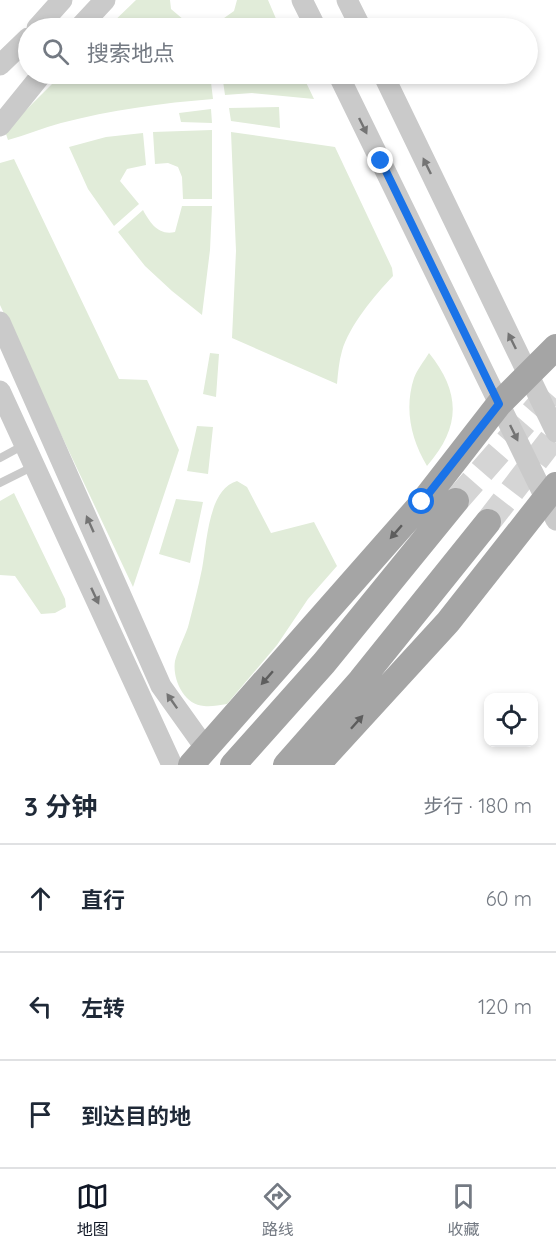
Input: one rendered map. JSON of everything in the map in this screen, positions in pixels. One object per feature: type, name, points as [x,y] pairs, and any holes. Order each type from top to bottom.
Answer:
[{"type":"main road","points":[[198,757],[422,502],[499,404],[556,347]]},
{"type":"main road","points":[[233,765],[324,663],[456,501]]},
{"type":"main road","points":[[317,765],[448,622],[553,501]]},
{"type":"main road","points":[[286,765],[361,680],[488,522]]},
{"type":"street","points":[[46,18],[62,0]]},
{"type":"street","points":[[88,18],[105,0]]},
{"type":"street","points":[[302,0],[310,18]]},
{"type":"street","points":[[347,0],[356,18]]},
{"type":"street","points":[[0,65],[18,48]]},
{"type":"street","points":[[0,126],[34,84]]},
{"type":"street","points":[[343,84],[499,404],[553,501]]},
{"type":"street","points":[[388,84],[556,432]]},
{"type":"street","points":[[0,322],[161,686],[198,757]]},
{"type":"street","points":[[0,391],[172,765]]},
{"type":"lane","points":[[0,458],[25,444]]},
{"type":"lane","points":[[0,483],[35,466]]},
{"type":"green space","points":[[136,0],[170,0],[171,9],[182,18],[117,18]]},
{"type":"green space","points":[[237,0],[268,0],[276,18],[224,18],[234,11]]},
{"type":"green space","points":[[52,84],[211,84],[213,99],[99,114],[8,140],[5,131]]},
{"type":"green space","points":[[223,84],[307,84],[314,99],[252,93],[225,95]]},
{"type":"green space","points":[[279,107],[280,128],[231,121],[229,108]]},
{"type":"green space","points":[[211,109],[212,123],[181,122],[179,113]]},
{"type":"green space","points":[[212,130],[212,199],[183,199],[182,177],[178,167],[168,163],[155,164],[153,132]]},
{"type":"green space","points":[[231,132],[335,147],[392,268],[393,276],[363,311],[345,341],[337,384],[232,338],[236,251]]},
{"type":"green space","points":[[143,133],[146,165],[127,169],[120,181],[139,204],[114,226],[88,189],[69,147],[106,137]]},
{"type":"green space","points":[[14,159],[119,379],[147,380],[179,450],[133,587],[0,305],[0,163]]},
{"type":"green space","points":[[182,206],[212,206],[210,250],[202,315],[145,266],[118,232],[143,210],[152,224],[160,230],[175,232]]},
{"type":"green space","points":[[210,353],[219,354],[216,397],[203,394]]},
{"type":"green space","points":[[429,353],[447,382],[453,410],[446,438],[427,466],[413,434],[410,401],[414,378]]},
{"type":"green space","points":[[197,426],[213,427],[208,474],[187,471]]},
{"type":"green space","points":[[237,481],[247,487],[271,533],[314,522],[337,566],[308,599],[277,645],[227,704],[197,705],[181,690],[175,675],[175,661],[192,613],[214,506],[227,486]]},
{"type":"green space","points":[[14,493],[65,599],[66,607],[55,613],[41,614],[15,576],[0,575],[0,501]]},
{"type":"green space","points":[[176,499],[203,502],[190,563],[159,554]]},
{"type":"tunnel","points":[[456,501],[556,386]]},
{"type":"tunnel","points":[[488,522],[556,434]]},
{"type":"route","points":[[381,161],[499,404],[422,502]]}]
